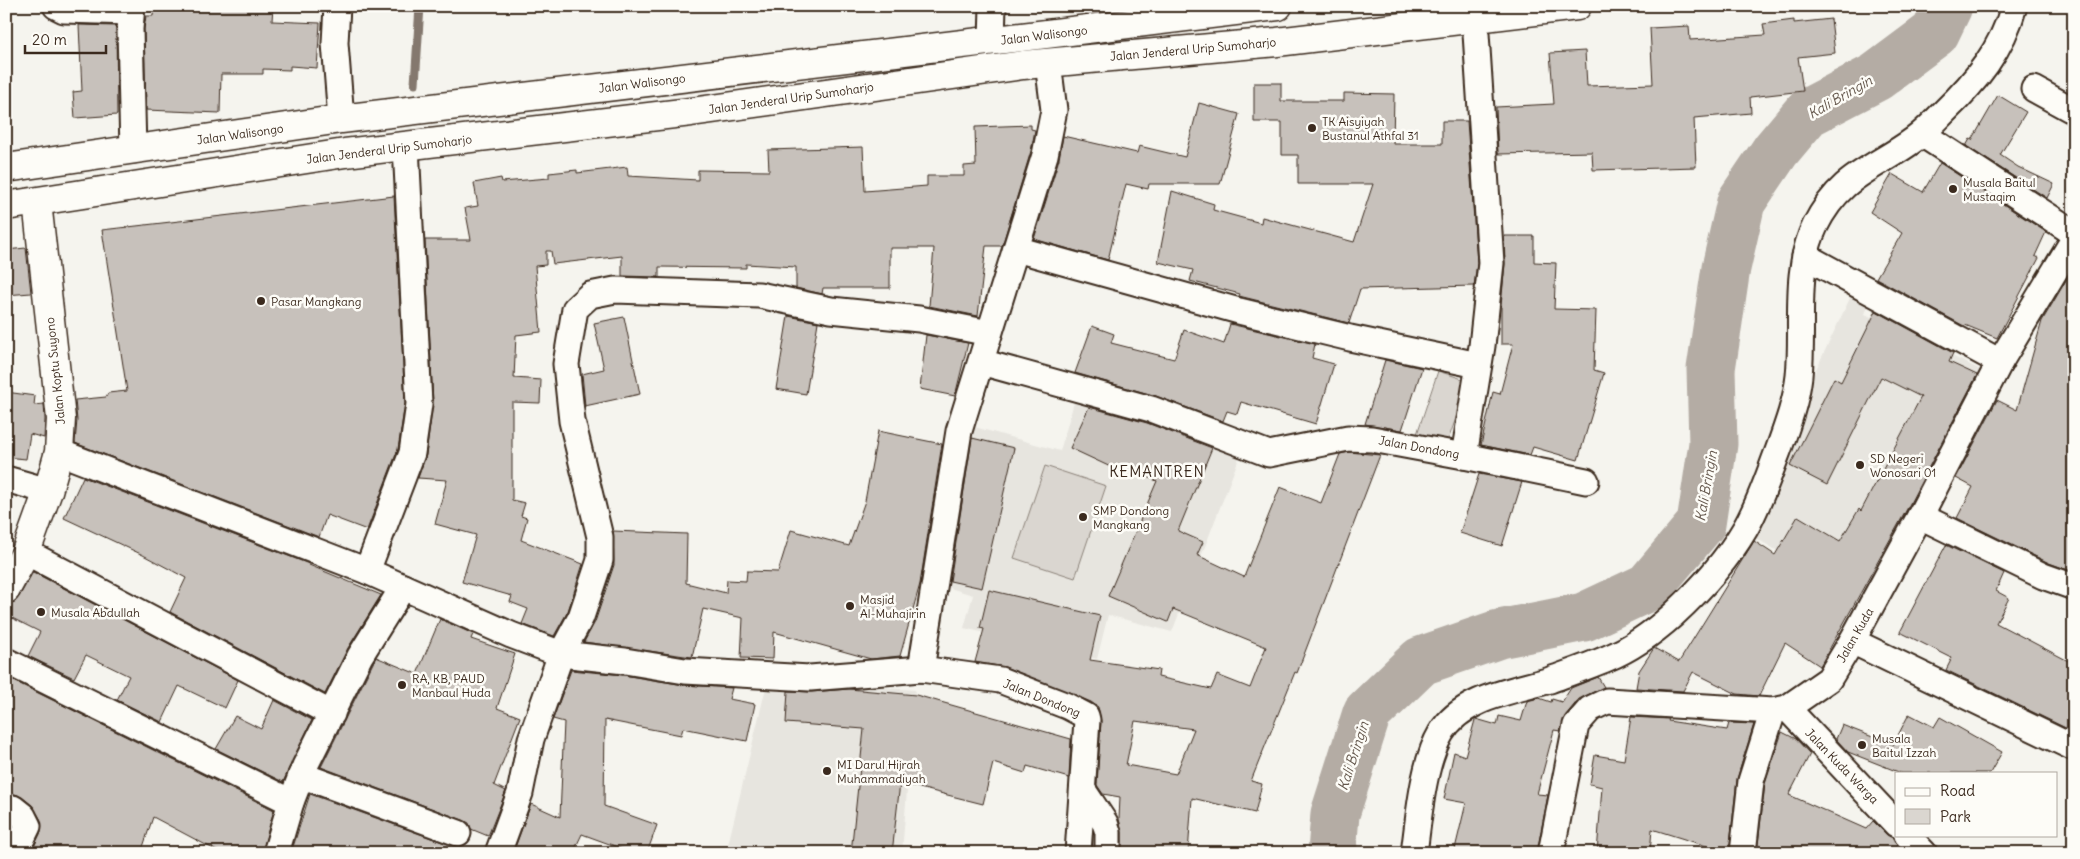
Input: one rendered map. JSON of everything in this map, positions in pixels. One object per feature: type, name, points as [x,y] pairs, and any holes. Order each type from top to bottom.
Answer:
[{"type":"main road","name":"Jalan Walisongo","points":[[6,168],[341,119],[1278,6]]},
{"type":"main road","name":"Jalan Jenderal Urip Sumoharjo","points":[[6,206],[345,153],[691,112],[1048,63],[1277,42],[1577,6]]},
{"type":"main road","name":"Jalan Koptu Suyono","points":[[6,589],[26,552],[60,452],[61,419],[36,202]]},
{"type":"street","points":[[56,6],[64,10],[131,9],[133,150]]},
{"type":"street","points":[[337,6],[335,43],[341,119]]},
{"type":"street","points":[[992,41],[993,6]]},
{"type":"street","points":[[1414,853],[1425,784],[1431,760],[1440,734],[1448,722],[1470,706],[1484,700],[1551,679],[1611,657],[1648,634],[1672,615],[1695,593],[1727,556],[1746,528],[1760,498],[1793,410],[1799,375],[1801,291],[1805,256],[1818,220],[1828,203],[1842,186],[1922,134],[1969,88],[1987,65],[2003,37],[2014,6]]},
{"type":"street","name":"Jalan Dondong","points":[[981,362],[1151,409],[1269,454],[1348,438],[1372,439],[1464,456],[1482,346],[1491,263],[1475,18]]},
{"type":"street","points":[[60,452],[367,571],[511,635],[561,654],[625,661],[684,671],[810,678],[921,669],[959,431],[1045,155],[1054,110],[1048,63]]},
{"type":"street","points":[[2034,89],[2074,111]]},
{"type":"street","points":[[1922,134],[2074,233]]},
{"type":"street","points":[[367,571],[412,453],[419,404],[406,146]]},
{"type":"street","name":"Jalan Kuda","points":[[1780,710],[1829,679],[1920,516],[2000,362],[2074,239]]},
{"type":"street","points":[[1016,249],[1239,311],[1350,338],[1478,365]]},
{"type":"street","points":[[1805,256],[2000,362]]},
{"type":"street","points":[[498,853],[520,792],[531,739],[561,654],[581,617],[600,560],[600,537],[572,421],[566,364],[575,309],[590,295],[615,290],[759,295],[832,310],[919,319],[989,333]]},
{"type":"street","points":[[1464,456],[1586,481]]},
{"type":"street","points":[[6,478],[48,491]]},
{"type":"street","points":[[1920,516],[2043,576],[2074,587]]},
{"type":"street","points":[[26,552],[332,714]]},
{"type":"street","points":[[276,853],[301,775],[360,656],[403,587]]},
{"type":"street","points":[[1852,640],[2074,748]]},
{"type":"street","points":[[6,661],[291,802]]},
{"type":"street","name":"Jalan Dondong","points":[[921,669],[1000,680],[1067,706],[1086,716],[1078,853]]},
{"type":"street","points":[[1551,853],[1576,725],[1590,709],[1607,701],[1780,710],[1751,781],[1744,853]]},
{"type":"street","name":"Jalan Kuda Warga","points":[[1780,710],[1895,823]]},
{"type":"street","points":[[301,775],[458,833]]},
{"type":"street","points":[[1083,790],[1108,832],[1108,853]]},
{"type":"street","points":[[13,808],[23,816],[28,826],[16,853]]},
{"type":"street","points":[[1908,836],[1924,853]]},
{"type":"shaded area","name":"SD Negeri Wonosari 01","points":[[1851,296],[1869,303],[1865,314],[1985,372],[1868,603],[1752,536],[1811,393],[1810,382]]},
{"type":"shaded area","name":"SMP Dondong Mangkang","points":[[1077,392],[1246,440],[1172,632],[1108,615],[1097,659],[964,628],[973,595],[933,583],[971,426],[1060,451]]},
{"type":"shaded area","name":"MI Darul Hijrah Muhammadiyah","points":[[768,679],[915,690],[902,853],[726,853]]},
{"type":"green space","points":[[1438,371],[1469,381],[1445,449],[1415,440]]},
{"type":"green space","points":[[1045,466],[1106,486],[1075,578],[1014,558]]},
{"type":"building","points":[[154,6],[273,6],[272,21],[320,23],[317,68],[290,66],[290,70],[263,69],[263,74],[221,74],[220,113],[146,110],[144,29],[146,16],[153,16]]},
{"type":"building","points":[[1831,19],[1835,53],[1798,57],[1803,91],[1750,97],[1751,113],[1694,118],[1696,167],[1593,170],[1592,152],[1498,154],[1496,107],[1554,104],[1550,53],[1585,51],[1587,86],[1653,84],[1650,28],[1689,26],[1690,40],[1765,35],[1763,24],[1794,20],[1794,23]]},
{"type":"building","points":[[79,25],[116,26],[117,115],[75,118],[73,92],[82,91]]},
{"type":"building","points":[[1254,83],[1281,83],[1281,101],[1344,101],[1344,93],[1394,94],[1393,144],[1442,144],[1442,121],[1467,121],[1477,263],[1474,286],[1360,289],[1349,323],[1239,296],[1240,294],[1190,281],[1193,270],[1158,262],[1172,191],[1214,204],[1213,210],[1261,223],[1262,217],[1354,242],[1373,184],[1298,184],[1298,155],[1282,155],[1282,122],[1254,122]]},
{"type":"building","points":[[1998,95],[2026,112],[2000,155],[2018,167],[2054,184],[2047,198],[1966,146],[1970,139],[1972,140]]},
{"type":"building","points":[[1199,103],[1239,114],[1220,184],[1149,184],[1148,189],[1126,184],[1108,260],[1034,239],[1059,159],[1063,136],[1137,153],[1139,146],[1185,157]]},
{"type":"building","points":[[1031,125],[1031,129],[1035,130],[1031,151],[1002,246],[986,246],[978,316],[929,306],[934,248],[890,248],[890,288],[823,288],[822,294],[796,288],[796,267],[746,264],[746,268],[659,267],[659,277],[622,276],[622,256],[553,264],[551,251],[546,251],[546,265],[535,266],[541,332],[516,335],[514,378],[541,380],[540,403],[512,402],[512,500],[525,503],[521,516],[527,518],[521,540],[583,564],[568,611],[554,636],[522,624],[528,609],[510,602],[512,596],[462,582],[476,535],[435,524],[447,480],[418,478],[426,455],[433,403],[425,240],[471,240],[465,208],[478,206],[474,183],[501,178],[502,182],[549,178],[549,173],[577,170],[577,173],[627,167],[628,176],[698,180],[698,170],[769,171],[768,150],[863,147],[865,191],[927,186],[927,176],[964,176],[964,166],[976,165],[975,127]]},
{"type":"building","points":[[1940,163],[2046,232],[2035,256],[2039,258],[1997,338],[1964,326],[1876,278],[1902,233],[1870,212],[1892,174],[1923,192]]},
{"type":"building","points":[[394,196],[405,403],[398,449],[367,530],[327,515],[319,537],[75,443],[77,420],[75,400],[106,397],[108,393],[127,391],[102,230]]},
{"type":"building","points":[[1504,236],[1534,236],[1534,262],[1556,263],[1554,309],[1596,310],[1594,370],[1604,373],[1578,460],[1533,447],[1530,455],[1481,445],[1493,392],[1500,394],[1513,344],[1501,344],[1501,306],[1505,264]]},
{"type":"building","points":[[26,248],[31,293],[6,295],[6,250]]},
{"type":"building","points":[[2074,267],[2074,572],[2049,563],[1957,518],[1973,487],[1956,478],[1997,400],[2017,410],[2042,321]]},
{"type":"building","points":[[1876,311],[1953,353],[1949,362],[1977,375],[1907,509],[1820,666],[1785,643],[1759,696],[1737,694],[1693,672],[1683,691],[1636,688],[1639,671],[1654,648],[1679,662],[1754,541],[1775,555],[1798,516],[1840,541],[1859,509],[1861,511],[1921,397],[1881,377],[1827,485],[1790,466],[1834,378],[1841,382]]},
{"type":"building","points":[[788,316],[818,322],[806,394],[776,389]]},
{"type":"building","points":[[624,317],[640,394],[585,406],[582,374],[604,369],[594,323]]},
{"type":"building","points":[[1230,324],[1315,344],[1312,358],[1334,364],[1316,424],[1241,402],[1237,414],[1227,411],[1223,421],[1156,396],[1075,373],[1092,326],[1114,334],[1111,343],[1174,359],[1184,330],[1224,344]]},
{"type":"building","points":[[926,335],[968,343],[955,396],[920,389]]},
{"type":"building","points":[[1385,360],[1422,368],[1402,430],[1365,424]]},
{"type":"building","points":[[6,392],[35,396],[34,405],[44,404],[44,438],[30,434],[26,459],[6,457]]},
{"type":"building","points":[[1089,407],[1147,423],[1212,448],[1178,531],[1203,542],[1197,555],[1244,577],[1280,487],[1321,503],[1340,454],[1349,452],[1380,455],[1297,673],[1295,672],[1251,781],[1262,784],[1255,813],[1192,798],[1188,853],[1122,853],[1122,832],[1119,819],[1120,797],[1103,794],[1097,785],[1101,721],[1098,707],[1091,702],[1005,667],[975,662],[984,629],[980,628],[989,590],[1100,616],[1090,660],[1159,670],[1158,677],[1211,689],[1217,675],[1250,688],[1266,647],[1173,609],[1168,622],[1108,596],[1157,481],[1118,466],[1117,470],[1070,448]],"holes":[[[1135,721],[1194,729],[1176,774],[1126,765]]]},
{"type":"building","points":[[878,431],[942,444],[920,584],[900,656],[871,659],[774,632],[773,659],[741,658],[743,618],[703,609],[692,657],[584,642],[595,622],[614,565],[613,531],[687,534],[686,583],[726,593],[727,580],[746,581],[747,571],[778,572],[791,530],[849,546],[865,501]]},
{"type":"building","points":[[972,438],[1014,448],[982,588],[950,581]]},
{"type":"building","points":[[1479,474],[1522,482],[1502,546],[1460,533]]},
{"type":"building","points":[[83,477],[309,564],[381,595],[348,648],[325,694],[170,612],[186,578],[143,555],[64,518]]},
{"type":"building","points":[[1946,545],[2004,573],[1996,591],[2009,598],[1996,623],[2074,664],[2074,732],[1946,670],[1952,658],[1900,632]]},
{"type":"building","points":[[33,572],[238,680],[225,708],[179,686],[162,722],[117,700],[129,676],[86,655],[74,678],[28,656],[40,632],[6,615],[6,609],[9,604],[15,602],[19,597]]},
{"type":"building","points":[[440,619],[473,634],[471,639],[515,654],[497,708],[520,717],[494,785],[506,791],[488,836],[471,829],[469,823],[463,820],[321,767],[376,657],[417,674]]},
{"type":"building","points":[[571,670],[623,675],[684,685],[732,688],[729,699],[755,704],[747,741],[683,728],[681,735],[605,720],[604,806],[657,825],[647,853],[634,853],[582,834],[573,853],[528,853],[515,847],[531,804],[560,817],[564,722],[553,719]]},
{"type":"building","points":[[1598,677],[1604,687],[1579,699],[1565,716],[1560,731],[1554,730],[1537,794],[1548,795],[1537,853],[1454,853],[1466,803],[1444,799],[1454,752],[1465,756],[1475,720],[1497,725],[1499,716],[1521,721],[1527,701],[1539,698],[1551,702],[1552,699],[1562,702],[1571,688]]},
{"type":"building","points":[[10,679],[274,810],[262,853],[221,853],[153,817],[141,853],[31,853],[41,832],[41,820],[32,805],[22,797],[15,794],[6,796],[6,687]]},
{"type":"building","points":[[849,689],[916,695],[1071,739],[1069,778],[1027,766],[1025,773],[993,763],[983,804],[900,783],[892,853],[851,853],[864,729],[786,723],[788,691],[811,692]]},
{"type":"building","points":[[274,700],[312,720],[283,782],[216,749],[235,716],[261,729]]},
{"type":"building","points":[[1909,714],[1934,727],[1940,717],[2002,752],[1991,772],[1898,772],[1848,752],[1836,739],[1842,725],[1893,745]]},
{"type":"building","points":[[1631,717],[1669,719],[1668,721],[1727,730],[1729,723],[1754,724],[1737,779],[1729,853],[1652,829],[1650,853],[1597,853],[1602,787],[1590,784],[1595,755],[1624,760]]},
{"type":"building","points":[[1782,732],[1796,739],[1810,754],[1789,795],[1866,829],[1873,821],[1893,838],[1904,853],[1757,853],[1765,784]]},
{"type":"building","points":[[310,794],[453,846],[461,847],[459,853],[291,853]]},
{"type":"building","points":[[6,821],[12,826],[6,838]]},
{"type":"waterway","points":[[415,84],[420,6]]},
{"type":"waterway","name":"Kali Bringin","points":[[1332,853],[1335,814],[1367,713],[1421,661],[1499,634],[1584,617],[1648,587],[1701,524],[1713,444],[1711,369],[1726,268],[1741,202],[1776,150],[1807,113],[1876,77],[1935,33],[1948,6]]},
{"type":"waterway","points":[[1935,33],[1970,6]]},
{"type":"place","name":"TK Aisyiyah Bustanul Athfal 31","points":[[1312,128]]},
{"type":"place","name":"Musala Baitul Mustaqim","points":[[1953,189]]},
{"type":"place","name":"Pasar Mangkang","points":[[261,301]]},
{"type":"place","name":"SD Negeri Wonosari 01","points":[[1860,465]]},
{"type":"place","name":"SMP Dondong Mangkang","points":[[1083,517]]},
{"type":"place","name":"Masjid Al-Muhajirin","points":[[850,606]]},
{"type":"place","name":"Musala Abdullah","points":[[41,612]]},
{"type":"place","name":"RA, KB, PAUD Manbaul Huda","points":[[402,685]]},
{"type":"place","name":"Musala Baitul Izzah","points":[[1862,745]]},
{"type":"place","name":"MI Darul Hijrah Muhammadiyah","points":[[827,771]]},
{"type":"district","name":"KEMANTREN","points":[[1157,471]]}]
